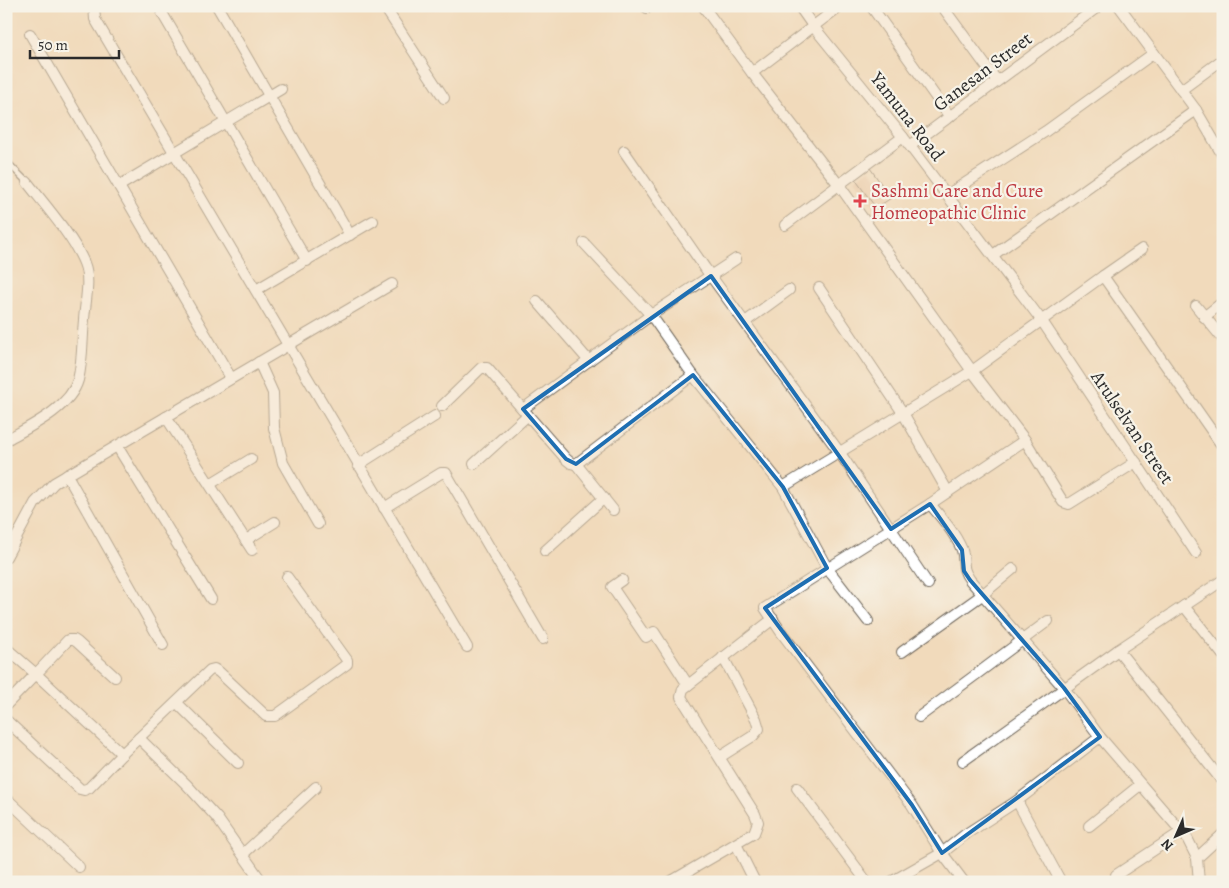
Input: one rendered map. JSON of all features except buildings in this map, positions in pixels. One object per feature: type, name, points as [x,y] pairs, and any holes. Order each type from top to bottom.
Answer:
[{"type":"street","points":[[94,6],[95,19],[466,647]]},
{"type":"street","points":[[158,6],[307,260]]},
{"type":"street","points":[[217,6],[350,235]]},
{"type":"street","points":[[384,6],[444,98]]},
{"type":"street","points":[[703,6],[838,185],[1024,440],[1065,503],[1069,504],[1080,498],[1136,462]]},
{"type":"street","name":"Yamuna Road","points":[[800,6],[813,26],[910,146],[1042,321]]},
{"type":"street","points":[[752,73],[840,6]]},
{"type":"street","points":[[942,6],[996,81]]},
{"type":"street","name":"Ganesan Street","points":[[910,146],[1099,6]]},
{"type":"street","points":[[1119,6],[1196,110],[1223,156]]},
{"type":"street","points":[[876,8],[950,117]]},
{"type":"street","points":[[30,34],[232,378]]},
{"type":"street","points":[[947,195],[1046,130],[1154,53]]},
{"type":"street","points":[[1181,90],[1223,59]]},
{"type":"street","points":[[119,186],[281,89]]},
{"type":"street","points":[[993,255],[1196,110]]},
{"type":"street","points":[[785,225],[903,137]]},
{"type":"street","points":[[624,151],[711,276],[840,453],[928,584]]},
{"type":"street","points":[[6,440],[37,423],[65,402],[77,382],[82,355],[87,276],[84,262],[67,235],[27,182]]},
{"type":"street","points":[[256,290],[373,222]]},
{"type":"street","points":[[584,243],[651,315],[693,375],[783,487],[827,568],[868,621]]},
{"type":"street","points":[[783,487],[972,371],[1142,250]]},
{"type":"street","points":[[474,464],[526,412],[589,361],[651,315],[736,259]]},
{"type":"street","points":[[1103,276],[1223,447]]},
{"type":"street","points":[[6,557],[35,503],[54,483],[392,284]]},
{"type":"street","points":[[819,288],[903,413],[948,492]]},
{"type":"street","points":[[744,322],[789,290]]},
{"type":"street","points":[[537,301],[589,361]]},
{"type":"street","points":[[1204,316],[1223,302]]},
{"type":"street","points":[[1196,306],[1223,339]]},
{"type":"street","name":"Arulselvan Street","points":[[1042,321],[1196,553]]},
{"type":"street","points":[[259,362],[273,393],[274,428],[283,463],[318,524]]},
{"type":"street","points":[[442,406],[481,368],[484,367],[491,371],[566,460],[576,464],[613,510]]},
{"type":"street","points":[[576,464],[693,375]]},
{"type":"street","points":[[358,465],[435,416]]},
{"type":"street","points":[[166,417],[252,550]]},
{"type":"street","points":[[964,882],[942,853],[912,805],[765,608],[930,504],[1024,440]]},
{"type":"street","points":[[117,446],[211,599]]},
{"type":"street","points":[[210,484],[251,459]]},
{"type":"street","points":[[384,508],[441,473],[446,473],[543,639]]},
{"type":"street","points":[[67,475],[163,645]]},
{"type":"street","points":[[545,551],[604,498]]},
{"type":"street","points":[[930,504],[946,523],[962,550],[964,571],[982,595],[1064,688],[1100,737],[1187,838],[1197,858],[1199,882]]},
{"type":"street","points":[[246,540],[275,522]]},
{"type":"street","points":[[902,652],[982,595],[1013,570]]},
{"type":"street","points":[[6,720],[80,790],[84,790],[89,788],[210,670],[214,669],[219,672],[266,716],[275,716],[347,664],[347,660],[287,577]]},
{"type":"street","points":[[622,580],[612,588],[646,637],[654,632],[688,685]]},
{"type":"street","points":[[963,760],[1118,650],[1223,580]]},
{"type":"street","points":[[1184,606],[1223,655]]},
{"type":"street","points":[[670,882],[754,833],[758,822],[755,814],[681,697],[682,689],[773,619]]},
{"type":"street","points":[[919,717],[1048,621]]},
{"type":"street","points":[[6,705],[71,639],[77,642],[115,677]]},
{"type":"street","points":[[6,648],[122,754]]},
{"type":"street","points":[[1118,650],[1223,782]]},
{"type":"street","points":[[720,758],[753,736],[760,729],[723,657]]},
{"type":"street","points":[[177,703],[238,763]]},
{"type":"street","points":[[891,882],[942,853],[966,834],[1017,801],[1100,737]]},
{"type":"street","points":[[139,738],[187,785],[217,818],[262,882]]},
{"type":"street","points":[[1089,826],[1140,785]]},
{"type":"street","points":[[243,854],[316,787]]},
{"type":"street","points":[[797,788],[867,882]]},
{"type":"street","points":[[6,798],[78,868]]},
{"type":"street","points":[[1017,801],[1061,882]]},
{"type":"street","points":[[1116,875],[1181,832]]},
{"type":"street","points":[[1197,858],[1223,834]]},
{"type":"street","points":[[736,844],[755,882]]},
{"type":"lane","points":[[6,161],[27,182]]},
{"type":"highlighted area","points":[[711,276],[891,529],[930,504],[962,550],[964,571],[970,580],[1064,688],[1100,737],[942,853],[912,805],[765,608],[827,568],[783,487],[693,375],[576,464],[566,459],[523,409]]},
{"type":"place","name":"Sashmi Care and Cure Homeopathic Clinic","points":[[860,201]]}]
